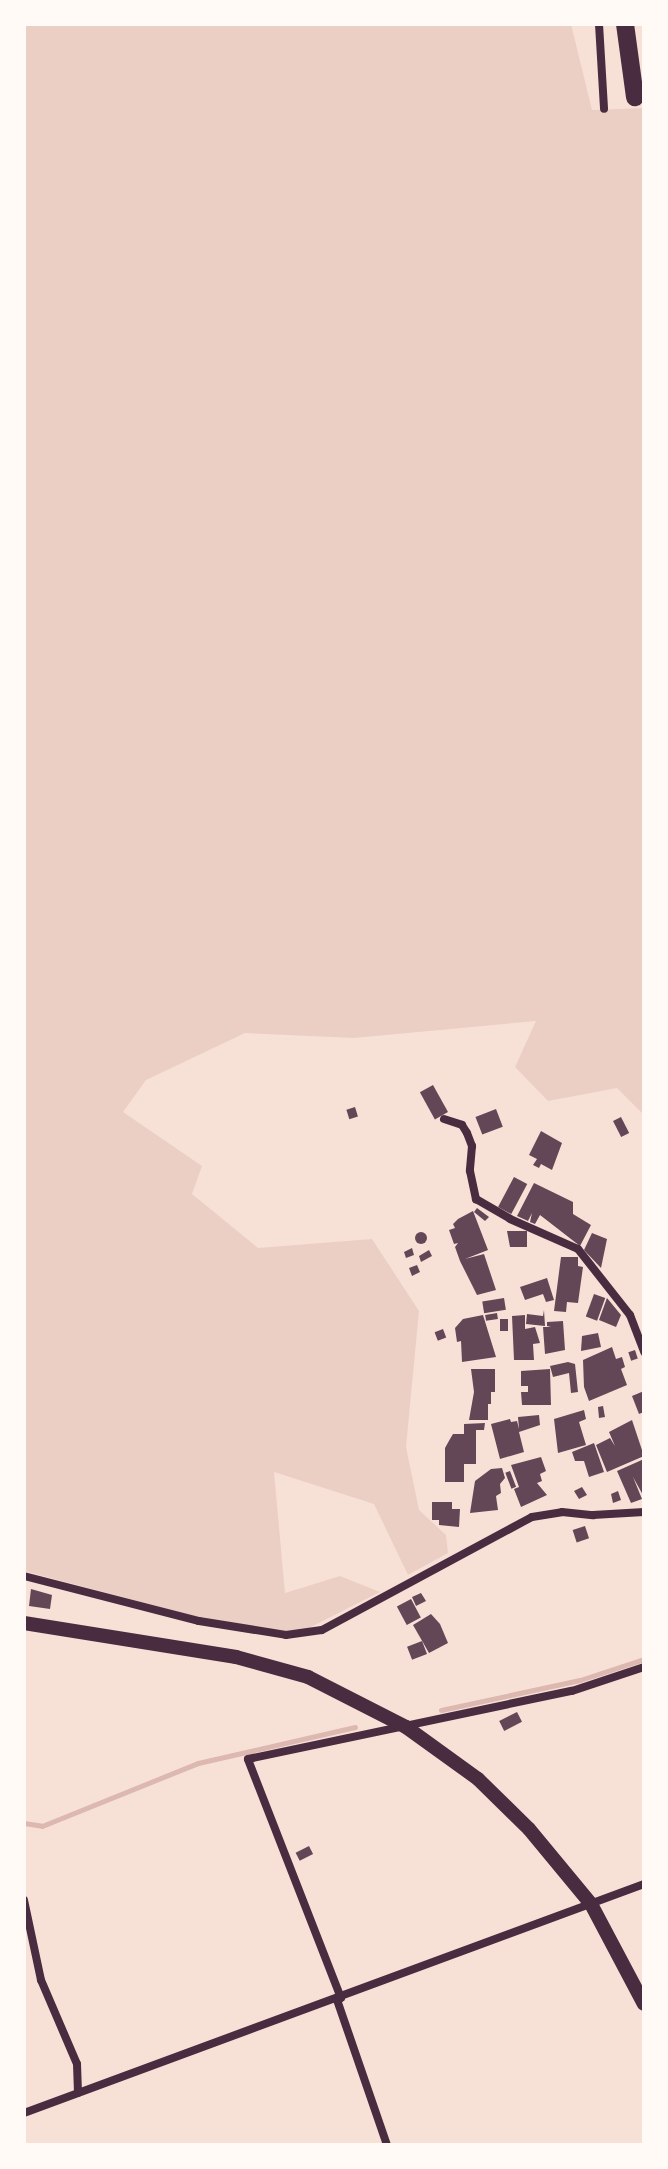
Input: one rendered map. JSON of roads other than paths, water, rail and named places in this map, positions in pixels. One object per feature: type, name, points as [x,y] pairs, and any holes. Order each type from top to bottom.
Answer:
[{"type":"highway","points":[[625,24],[635,97]]},
{"type":"main road","points":[[24,1623],[236,1657],[308,1677],[406,1727],[478,1779],[529,1829],[591,1904],[644,2004]]},
{"type":"street","points":[[599,24],[604,109]]},
{"type":"street","points":[[444,1119],[462,1125],[467,1133],[472,1146],[470,1171],[476,1199],[510,1219],[578,1249],[630,1315],[644,1352]]},
{"type":"street","points":[[24,1576],[199,1621],[286,1635],[322,1630],[532,1517],[562,1512],[593,1515],[644,1512]]},
{"type":"street","points":[[337,2000],[341,1998],[248,1759],[572,1691],[644,1667]]},
{"type":"street","points":[[24,2113],[337,2000],[644,1884]]},
{"type":"street","points":[[24,1900],[41,1980],[77,2064],[78,2093]]},
{"type":"street","points":[[337,2000],[387,2145]]},
{"type":"waterway","points":[[441,1710],[580,1680],[644,1659]]},
{"type":"waterway","points":[[24,1823],[42,1826],[198,1763],[355,1727]]}]
